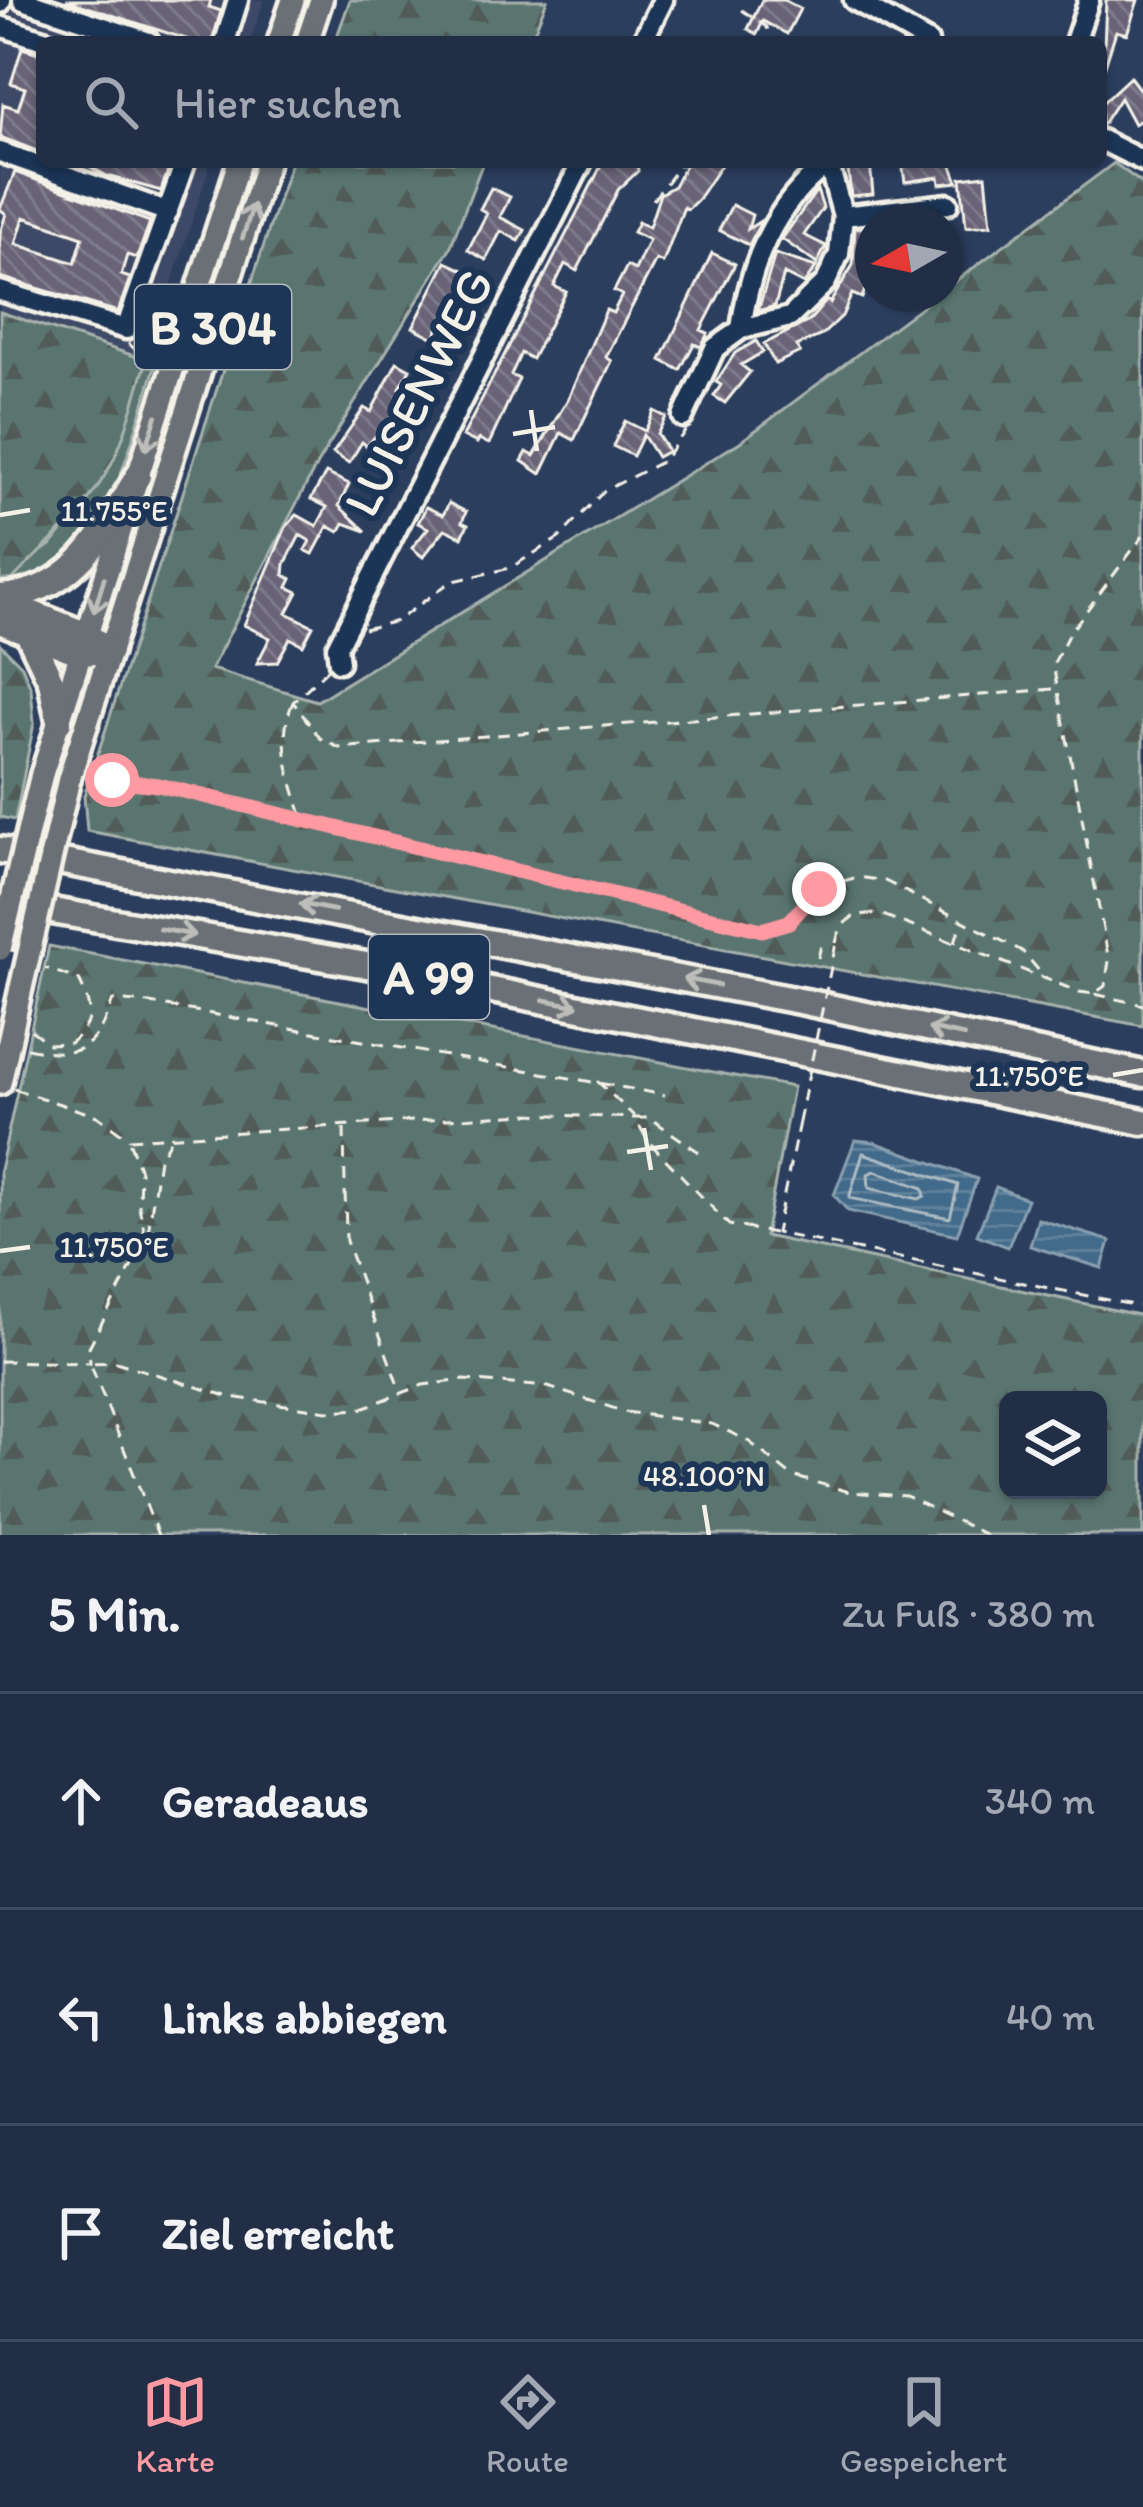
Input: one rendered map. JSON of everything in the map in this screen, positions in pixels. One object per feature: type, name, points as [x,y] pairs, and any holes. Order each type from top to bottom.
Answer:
[{"type":"highway","points":[[0,599],[49,587],[70,573],[138,476]]},
{"type":"highway","points":[[0,599],[84,644]]},
{"type":"highway","points":[[0,621],[109,651]]},
{"type":"highway","points":[[27,631],[51,681],[59,721]]},
{"type":"highway","name":"A 99","points":[[0,850],[805,1002],[1143,1073]]},
{"type":"highway","name":"A 99","points":[[0,902],[378,967],[1143,1122]]},
{"type":"main road","points":[[281,36],[293,0]]},
{"type":"main road","points":[[309,36],[321,0]]},
{"type":"main road","name":"B 304","points":[[0,949],[42,774],[237,168]]},
{"type":"main road","name":"B 304","points":[[6,1086],[21,988],[109,651],[265,168]]},
{"type":"street","points":[[226,36],[238,0]]},
{"type":"street","points":[[645,36],[663,0]]},
{"type":"street","points":[[854,0],[917,36]]},
{"type":"street","points":[[1078,36],[1089,0]]},
{"type":"street","points":[[29,2],[131,36]]},
{"type":"street","points":[[882,36],[891,21]]},
{"type":"street","points":[[0,26],[36,37]]},
{"type":"street","points":[[1107,143],[1143,161]]},
{"type":"street","points":[[0,152],[36,165]]},
{"type":"street","points":[[45,168],[168,212]]},
{"type":"street","points":[[0,291],[126,329],[182,168]]},
{"type":"street","name":"LUISENWEG","points":[[339,662],[337,647],[579,168]]},
{"type":"street","points":[[741,329],[755,262],[768,233],[821,168]]},
{"type":"street","points":[[683,417],[716,348],[741,329],[790,317],[812,300],[839,254],[843,216],[829,168]]},
{"type":"street","points":[[843,216],[855,215]]},
{"type":"path","points":[[742,10],[767,27],[769,36]]},
{"type":"path","points":[[653,200],[677,168]]},
{"type":"path","points":[[370,632],[433,598],[450,582],[509,568],[559,538],[604,491],[675,450],[686,434],[683,417]]},
{"type":"path","points":[[1094,994],[1105,986],[1109,961],[1053,665],[1068,634],[1143,536]]},
{"type":"path","points":[[305,824],[287,766],[284,723],[293,702],[314,677],[339,662]]},
{"type":"path","points":[[293,702],[320,738],[339,748],[1054,689]]},
{"type":"path","points":[[78,778],[93,786],[130,779],[762,930],[789,922],[819,889],[857,877],[885,881],[1022,951],[1047,980]]},
{"type":"path","points":[[776,1234],[838,931],[859,913],[883,915],[1079,992],[1143,1005]]},
{"type":"path","points":[[954,943],[962,921]]},
{"type":"path","points":[[818,958],[822,940]]},
{"type":"path","points":[[27,1025],[38,1038],[59,1045],[70,1043],[88,1025],[90,1002],[79,980],[45,968]]},
{"type":"path","points":[[22,1047],[75,1053],[90,1046],[113,1000],[595,1079],[665,1095]]},
{"type":"path","points":[[595,1079],[729,1225],[1143,1307]]},
{"type":"path","points":[[6,1086],[97,1116],[129,1139],[140,1171],[139,1207],[146,1239]]},
{"type":"path","points":[[129,1139],[525,1114],[650,1118],[699,1152]]},
{"type":"path","points":[[344,1126],[346,1241],[401,1395]]},
{"type":"path","points":[[158,1535],[90,1363],[89,1347],[146,1239],[159,1159],[172,1137]]},
{"type":"path","points":[[0,1361],[116,1362],[230,1397],[328,1411],[360,1409],[423,1385],[505,1380],[548,1387],[625,1412],[712,1424],[747,1440],[792,1476],[850,1492],[906,1496],[986,1535]]},
{"type":"shaded area","points":[[0,0],[264,0],[252,36],[36,36],[36,168],[209,168],[147,360],[0,312]]},
{"type":"green space","points":[[350,0],[547,0],[532,36],[337,36]]},
{"type":"green space","points":[[1114,163],[1143,184],[1143,1026],[87,831],[84,796],[289,168],[481,168],[450,248],[317,464],[211,669],[317,701],[740,442],[914,312],[963,312],[963,276]]},
{"type":"green space","points":[[247,168],[256,168],[107,613],[104,610]]},
{"type":"green space","points":[[0,312],[147,360],[121,443],[100,484],[12,580],[0,580]]},
{"type":"green space","points":[[147,360],[156,364],[141,414],[121,475],[95,531],[63,568],[0,590],[0,580],[13,580],[20,567],[53,543],[110,467]]},
{"type":"green space","points":[[0,644],[22,666],[31,688],[34,723],[15,820],[0,817]]},
{"type":"green space","points":[[49,946],[793,1087],[765,1236],[1143,1316],[1143,1535],[0,1535],[0,1170]]},
{"type":"water","points":[[855,1140],[874,1142],[977,1179],[957,1235],[848,1211],[834,1195]]},
{"type":"water","points":[[996,1187],[1027,1199],[1008,1247],[977,1235]]},
{"type":"water","points":[[1038,1219],[1110,1241],[1102,1268],[1030,1246]]},
{"type":"building","points":[[66,0],[211,0],[209,7],[221,11],[214,36],[177,36]]},
{"type":"building","points":[[762,0],[784,0],[800,9],[787,34],[763,21],[757,34],[748,29]]},
{"type":"building","points":[[1106,0],[1138,0],[1127,34],[1116,31],[1107,59]]},
{"type":"building","points":[[22,48],[36,52],[36,151],[0,137],[3,104],[18,109],[25,88],[11,83]]},
{"type":"building","points":[[1130,77],[1143,94],[1143,119],[1134,124],[1120,98],[1107,118],[1107,98]]},
{"type":"building","points":[[92,168],[169,168],[161,191]]},
{"type":"building","points":[[600,168],[638,168],[618,190],[577,271],[565,264],[554,286],[566,292],[532,359],[521,353],[511,375],[519,379],[489,444],[463,436]]},
{"type":"building","points":[[684,168],[719,168],[698,199],[688,209],[684,207],[663,263],[656,260],[606,357],[612,361],[574,440],[561,433],[541,474],[522,461],[527,452],[534,456],[568,399],[606,310],[613,313],[622,295],[614,291],[627,266],[635,270],[649,240],[633,232],[638,222],[649,227],[660,194],[674,186]]},
{"type":"building","points":[[848,168],[871,168],[873,194],[851,196]]},
{"type":"building","points":[[903,168],[953,168],[958,182],[940,184],[939,177],[905,182]]},
{"type":"building","points":[[15,172],[150,222],[137,258],[127,255],[121,275],[130,278],[118,312],[0,277],[0,233],[6,214],[0,209]],"holes":[[[24,217],[83,237],[75,263],[16,244]]]},
{"type":"building","points":[[986,175],[991,225],[966,227],[961,178]]},
{"type":"building","points":[[491,188],[510,197],[500,217],[525,230],[519,241],[501,231],[486,260],[468,250],[487,213],[480,209]]},
{"type":"building","points":[[817,190],[823,208],[804,235],[826,246],[817,264],[782,239]]},
{"type":"building","points":[[732,205],[752,215],[748,229],[762,220],[749,245],[719,230]]},
{"type":"building","points":[[855,228],[855,295],[822,335],[796,346],[800,352],[775,364],[764,344],[809,321],[827,300],[830,303],[853,265]]},
{"type":"building","points":[[712,253],[735,264],[701,330],[708,333],[701,347],[694,344],[680,370],[661,360]]},
{"type":"building","points":[[775,254],[816,267],[804,284],[784,274],[775,306],[758,311]]},
{"type":"building","points":[[446,262],[474,275],[460,303],[482,315],[473,332],[444,317],[434,338],[413,327]]},
{"type":"building","points":[[756,341],[763,352],[741,365],[750,372],[725,403],[714,396],[721,385],[716,382],[735,353]]},
{"type":"building","points":[[397,362],[410,369],[400,388],[411,394],[367,446],[362,442],[349,463],[333,453],[364,408],[371,412]]},
{"type":"building","points":[[654,411],[666,417],[657,434],[668,451],[657,457],[643,435],[633,456],[613,446],[625,421],[645,431]]},
{"type":"building","points":[[326,473],[349,484],[339,506],[366,531],[344,523],[339,532],[328,526],[313,554],[305,550],[310,541],[300,535],[285,564],[284,575],[292,579],[288,587],[298,592],[287,613],[313,626],[303,645],[290,638],[277,662],[257,663],[270,638],[244,625],[286,527],[297,515],[317,526],[327,507],[311,499]]},
{"type":"building","points":[[449,503],[466,512],[462,522],[468,525],[462,537],[445,529],[423,557],[412,548],[428,528],[418,523],[426,507],[443,515]]},
{"type":"route","points":[[112,780],[158,785],[243,810],[762,930],[789,922],[819,889]]}]
